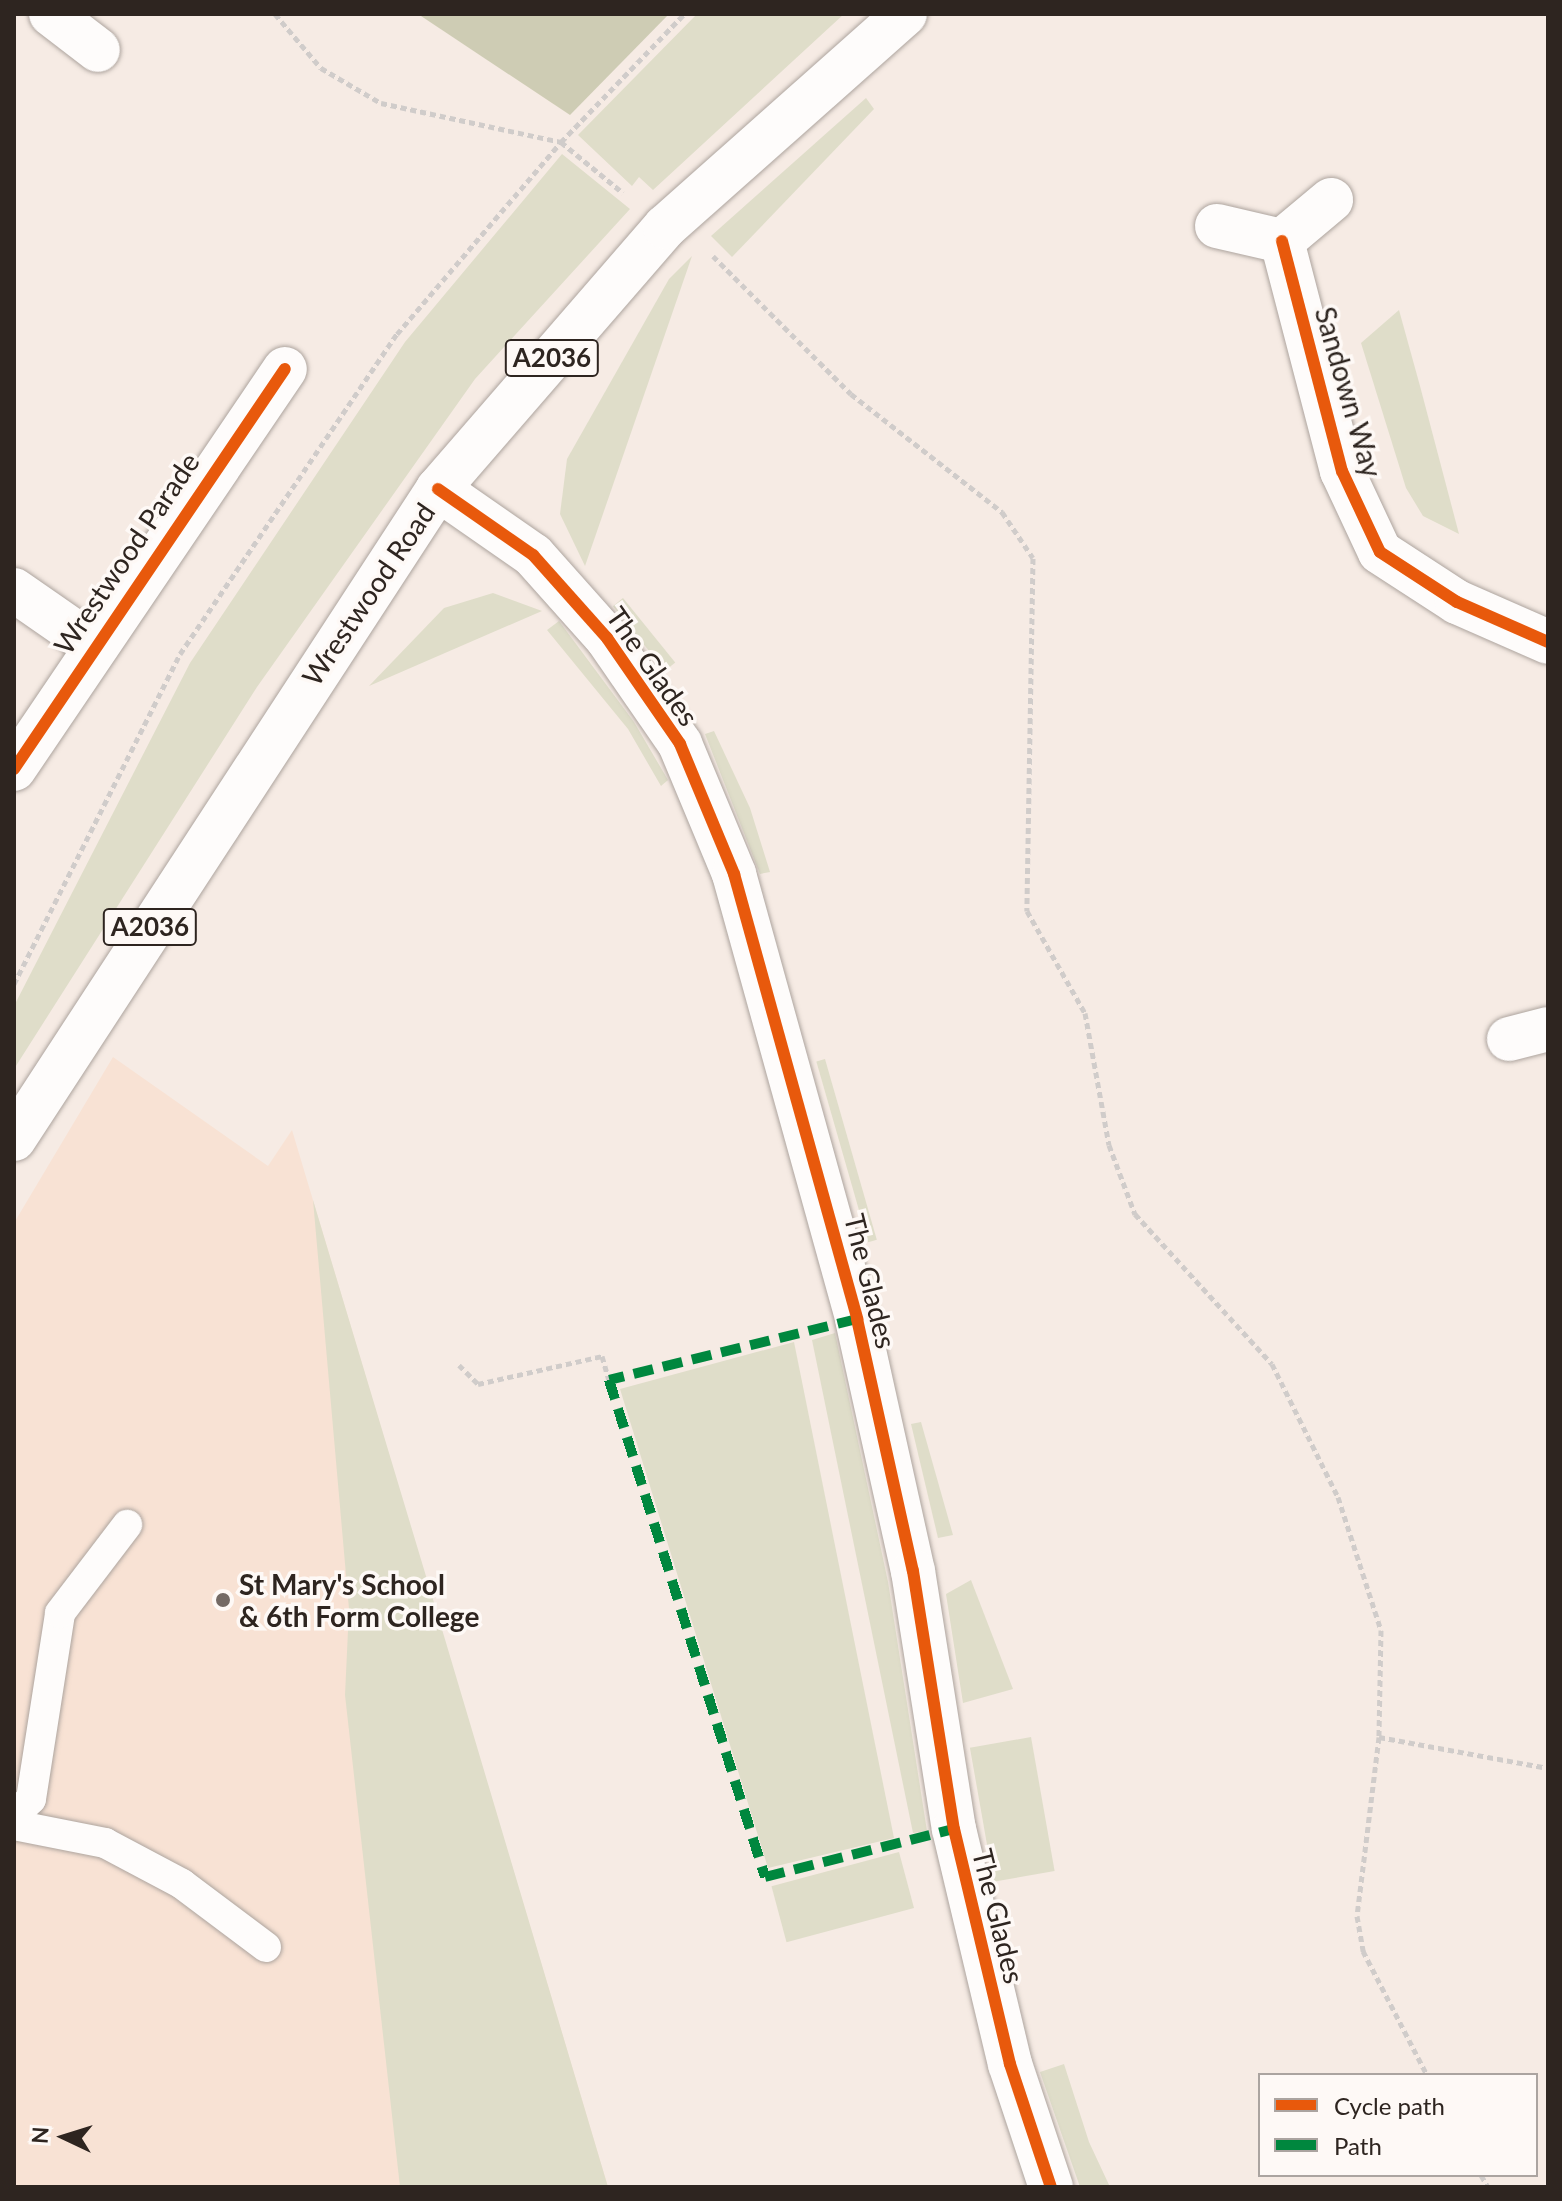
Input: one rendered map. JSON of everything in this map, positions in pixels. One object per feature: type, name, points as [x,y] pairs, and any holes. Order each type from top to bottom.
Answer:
[{"type":"street","points":[[51,14],[98,50]]},
{"type":"street","name":"Wrestwood Road","points":[[14,1139],[438,489],[665,227],[905,14]]},
{"type":"street","points":[[1217,226],[1282,241],[1331,200]]},
{"type":"street","name":"Sandown Way","points":[[1282,241],[1342,471],[1380,552],[1457,602],[1548,642]]},
{"type":"street","name":"Wrestwood Parade","points":[[14,769],[93,645],[285,369]]},
{"type":"street","name":"The Glades","points":[[438,489],[533,555],[607,638],[680,744],[734,874],[857,1319],[913,1571],[954,1829],[1010,2064],[1051,2187]]},
{"type":"street","points":[[14,590],[93,645]]},
{"type":"lane","points":[[14,1815],[31,1799],[60,1613],[127,1525]]},
{"type":"lane","points":[[14,1825],[105,1843],[182,1884],[266,1947]]},
{"type":"path","points":[[275,14],[321,68],[381,103],[561,142],[665,227],[713,256],[851,394],[1002,512],[1033,558],[1027,911],[1085,1013],[1109,1145],[1135,1214],[1272,1364],[1338,1497],[1381,1630],[1379,1737],[1357,1916],[1363,1951],[1426,2073]]},
{"type":"path","points":[[14,984],[193,634],[397,334],[561,142],[684,14]]},
{"type":"path","points":[[459,1365],[478,1384],[602,1356],[609,1380]]},
{"type":"path","points":[[1379,1737],[1548,1768]]},
{"type":"shaded area","points":[[418,14],[669,14],[570,115]]},
{"type":"shaded area","points":[[697,14],[844,14],[653,190],[639,177],[632,186],[578,135]]},
{"type":"shaded area","points":[[866,98],[874,109],[732,257],[711,236]]},
{"type":"shaded area","points":[[562,154],[630,209],[475,379],[257,687],[14,1069],[14,1006],[190,663],[405,342]]},
{"type":"shaded area","points":[[692,256],[585,566],[560,514],[567,459],[669,279]]},
{"type":"shaded area","points":[[1399,310],[1459,534],[1423,516],[1406,488],[1361,343]]},
{"type":"shaded area","points":[[493,593],[542,611],[369,686],[444,608]]},
{"type":"shaded area","points":[[623,598],[675,663],[665,671],[613,606]]},
{"type":"shaded area","points":[[559,621],[634,722],[668,780],[661,786],[628,729],[547,630]]},
{"type":"shaded area","points":[[714,731],[750,808],[770,872],[760,874],[705,734]]},
{"type":"shaded area","name":"St Mary's School & 6th Form College","points":[[113,1057],[268,1166],[292,1130],[608,2187],[14,2187],[14,1223]]},
{"type":"shaded area","points":[[825,1059],[877,1240],[868,1242],[816,1061]]},
{"type":"shaded area","points":[[313,1200],[608,2187],[400,2187],[345,1695],[349,1609]]},
{"type":"shaded area","points":[[835,1333],[888,1582],[927,1831],[913,1833],[812,1340]]},
{"type":"shaded area","points":[[794,1342],[894,1838],[768,1868],[620,1389]]},
{"type":"shaded area","points":[[921,1422],[953,1535],[938,1538],[911,1424]]},
{"type":"shaded area","points":[[971,1580],[1013,1689],[963,1703],[946,1594]]},
{"type":"shaded area","points":[[1031,1737],[1055,1871],[994,1882],[970,1748]]},
{"type":"shaded area","points":[[899,1852],[914,1908],[787,1942],[771,1886]]},
{"type":"shaded area","points":[[1064,2064],[1089,2142],[1110,2187],[1080,2187],[1040,2072]]},
{"type":"marked path","points":[[857,1319],[609,1380],[765,1877],[954,1829]]},
{"type":"cycle path","points":[[1282,241],[1342,471],[1380,552],[1457,602],[1548,642]]},
{"type":"cycle path","points":[[14,769],[285,369]]},
{"type":"cycle path","points":[[438,489],[533,555],[607,638],[680,744],[734,874],[857,1319],[913,1571],[954,1829],[1010,2064],[1051,2187]]},
{"type":"place","name":"St Mary's School & 6th Form College","points":[[223,1600]]}]
